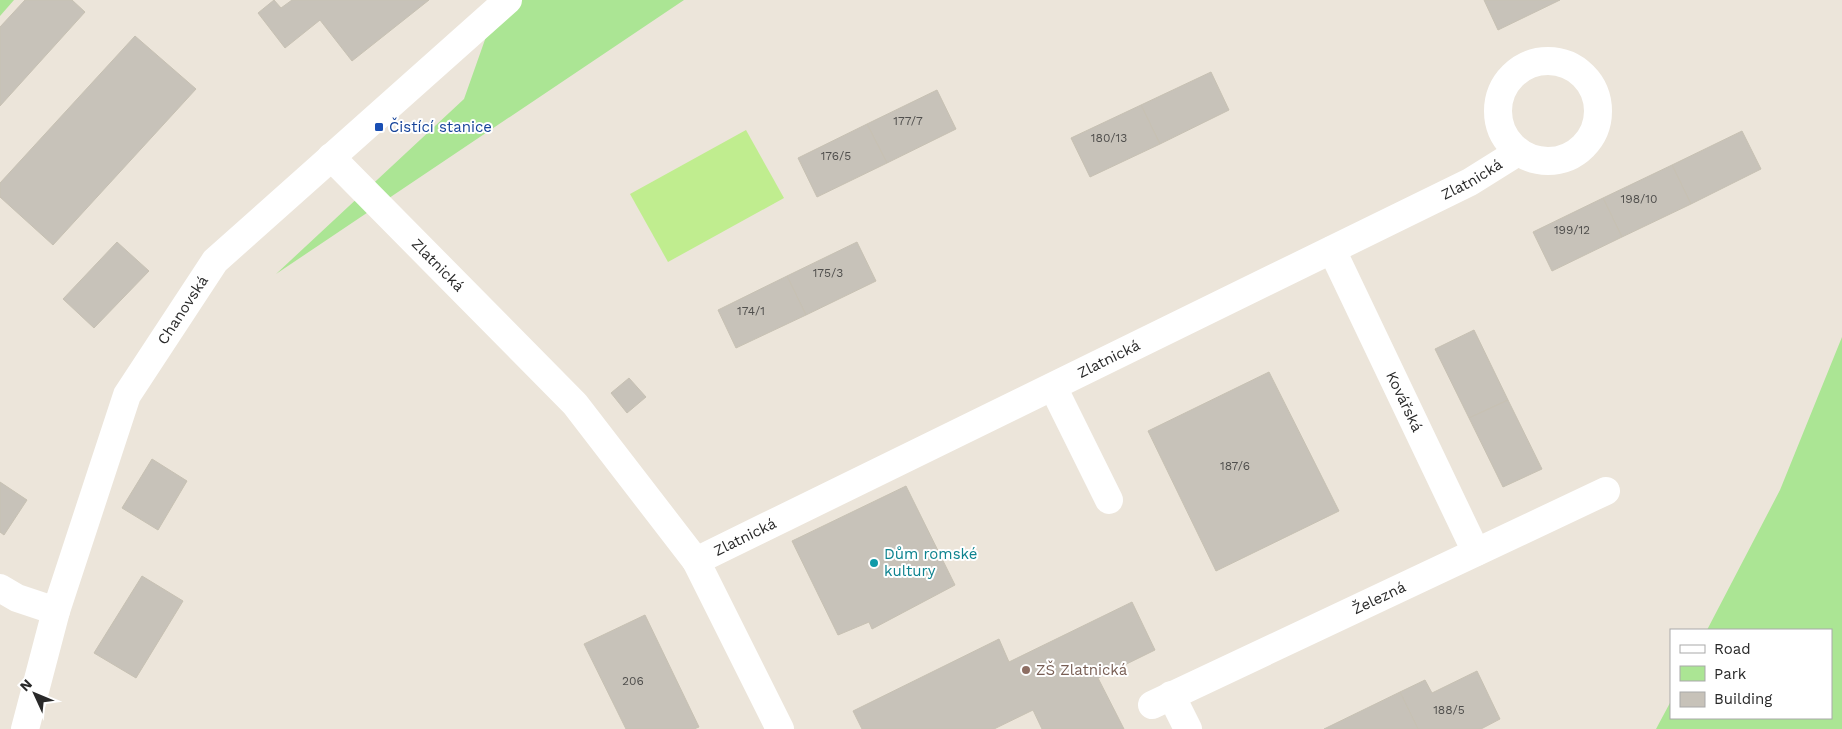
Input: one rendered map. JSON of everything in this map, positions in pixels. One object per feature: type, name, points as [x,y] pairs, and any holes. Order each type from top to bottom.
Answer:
[{"type":"street","name":"Chanovská","points":[[25,729],[56,611],[128,395],[215,261],[508,0]]},
{"type":"street","name":"Zlatnická","points":[[696,561],[1470,182],[1518,152]]},
{"type":"street","name":"Zlatnická","points":[[331,158],[576,404],[696,561],[780,729]]},
{"type":"street","name":"Kovářská","points":[[1332,250],[1476,552]]},
{"type":"street","points":[[1053,386],[1109,500]]},
{"type":"street","name":"Železná","points":[[1188,729],[1162,700],[1606,492]]},
{"type":"street","points":[[0,588],[17,598],[56,611]]},
{"type":"green space","points":[[0,0],[14,0],[0,16]]},
{"type":"green space","points":[[499,0],[684,0],[276,274],[464,99]]},
{"type":"green space","points":[[746,130],[784,198],[668,262],[630,194]]},
{"type":"green space","points":[[1842,337],[1842,729],[1656,729],[1670,703],[1670,719],[1832,719],[1832,629],[1708,629],[1780,490]]},
{"type":"building","points":[[25,0],[72,0],[85,12],[0,106],[0,27]]},
{"type":"building","points":[[274,0],[281,8],[292,0],[429,0],[352,61],[320,20],[285,48],[258,13]]},
{"type":"building","points":[[1484,0],[1560,0],[1498,30]]},
{"type":"building","points":[[135,36],[196,89],[53,245],[0,197],[0,183]]},
{"type":"building","points":[[1211,72],[1229,110],[1160,144],[1141,105]]},
{"type":"building","points":[[937,90],[956,129],[887,163],[867,124]]},
{"type":"building","points":[[1141,105],[1160,144],[1090,177],[1071,138]]},
{"type":"building","points":[[867,124],[887,163],[817,197],[798,158]]},
{"type":"building","points":[[1742,131],[1761,169],[1691,204],[1672,165]]},
{"type":"building","points":[[1672,165],[1691,204],[1622,237],[1603,198]]},
{"type":"building","points":[[1603,198],[1622,237],[1552,271],[1533,232]]},
{"type":"building","points":[[117,242],[149,271],[94,328],[63,299]]},
{"type":"building","points":[[857,242],[876,281],[806,315],[787,276]]},
{"type":"building","points":[[787,276],[806,315],[736,348],[718,310]]},
{"type":"building","points":[[1474,330],[1508,400],[1469,418],[1435,349]]},
{"type":"building","points":[[1269,372],[1339,511],[1216,571],[1148,431]]},
{"type":"building","points":[[629,378],[646,397],[627,413],[611,393]]},
{"type":"building","points":[[1508,400],[1542,469],[1503,487],[1469,418]]},
{"type":"building","points":[[152,459],[187,481],[158,530],[122,508]]},
{"type":"building","points":[[0,482],[27,500],[4,535],[0,532]]},
{"type":"building","name":"Dům romské kultury","points":[[906,486],[955,585],[872,629],[869,622],[838,635],[792,541]]},
{"type":"building","points":[[142,576],[183,601],[136,678],[94,653]]},
{"type":"building","name":"ZŠ Zlatnická","points":[[1132,602],[1155,650],[1098,678],[1124,729],[1042,729],[1033,710],[994,729],[862,729],[853,711],[999,639],[1009,662]]},
{"type":"building","points":[[645,615],[699,727],[694,729],[626,729],[584,644]]},
{"type":"building","points":[[1477,671],[1500,719],[1481,729],[1418,729],[1400,692],[1425,680],[1432,693]]},
{"type":"building","points":[[1400,692],[1418,729],[1324,729]]},
{"type":"place","name":"Čistící stanice","points":[[379,127]]},
{"type":"place","name":"Dům romské kultury","points":[[874,563]]},
{"type":"place","name":"ZŠ Zlatnická","points":[[1026,670]]}]
